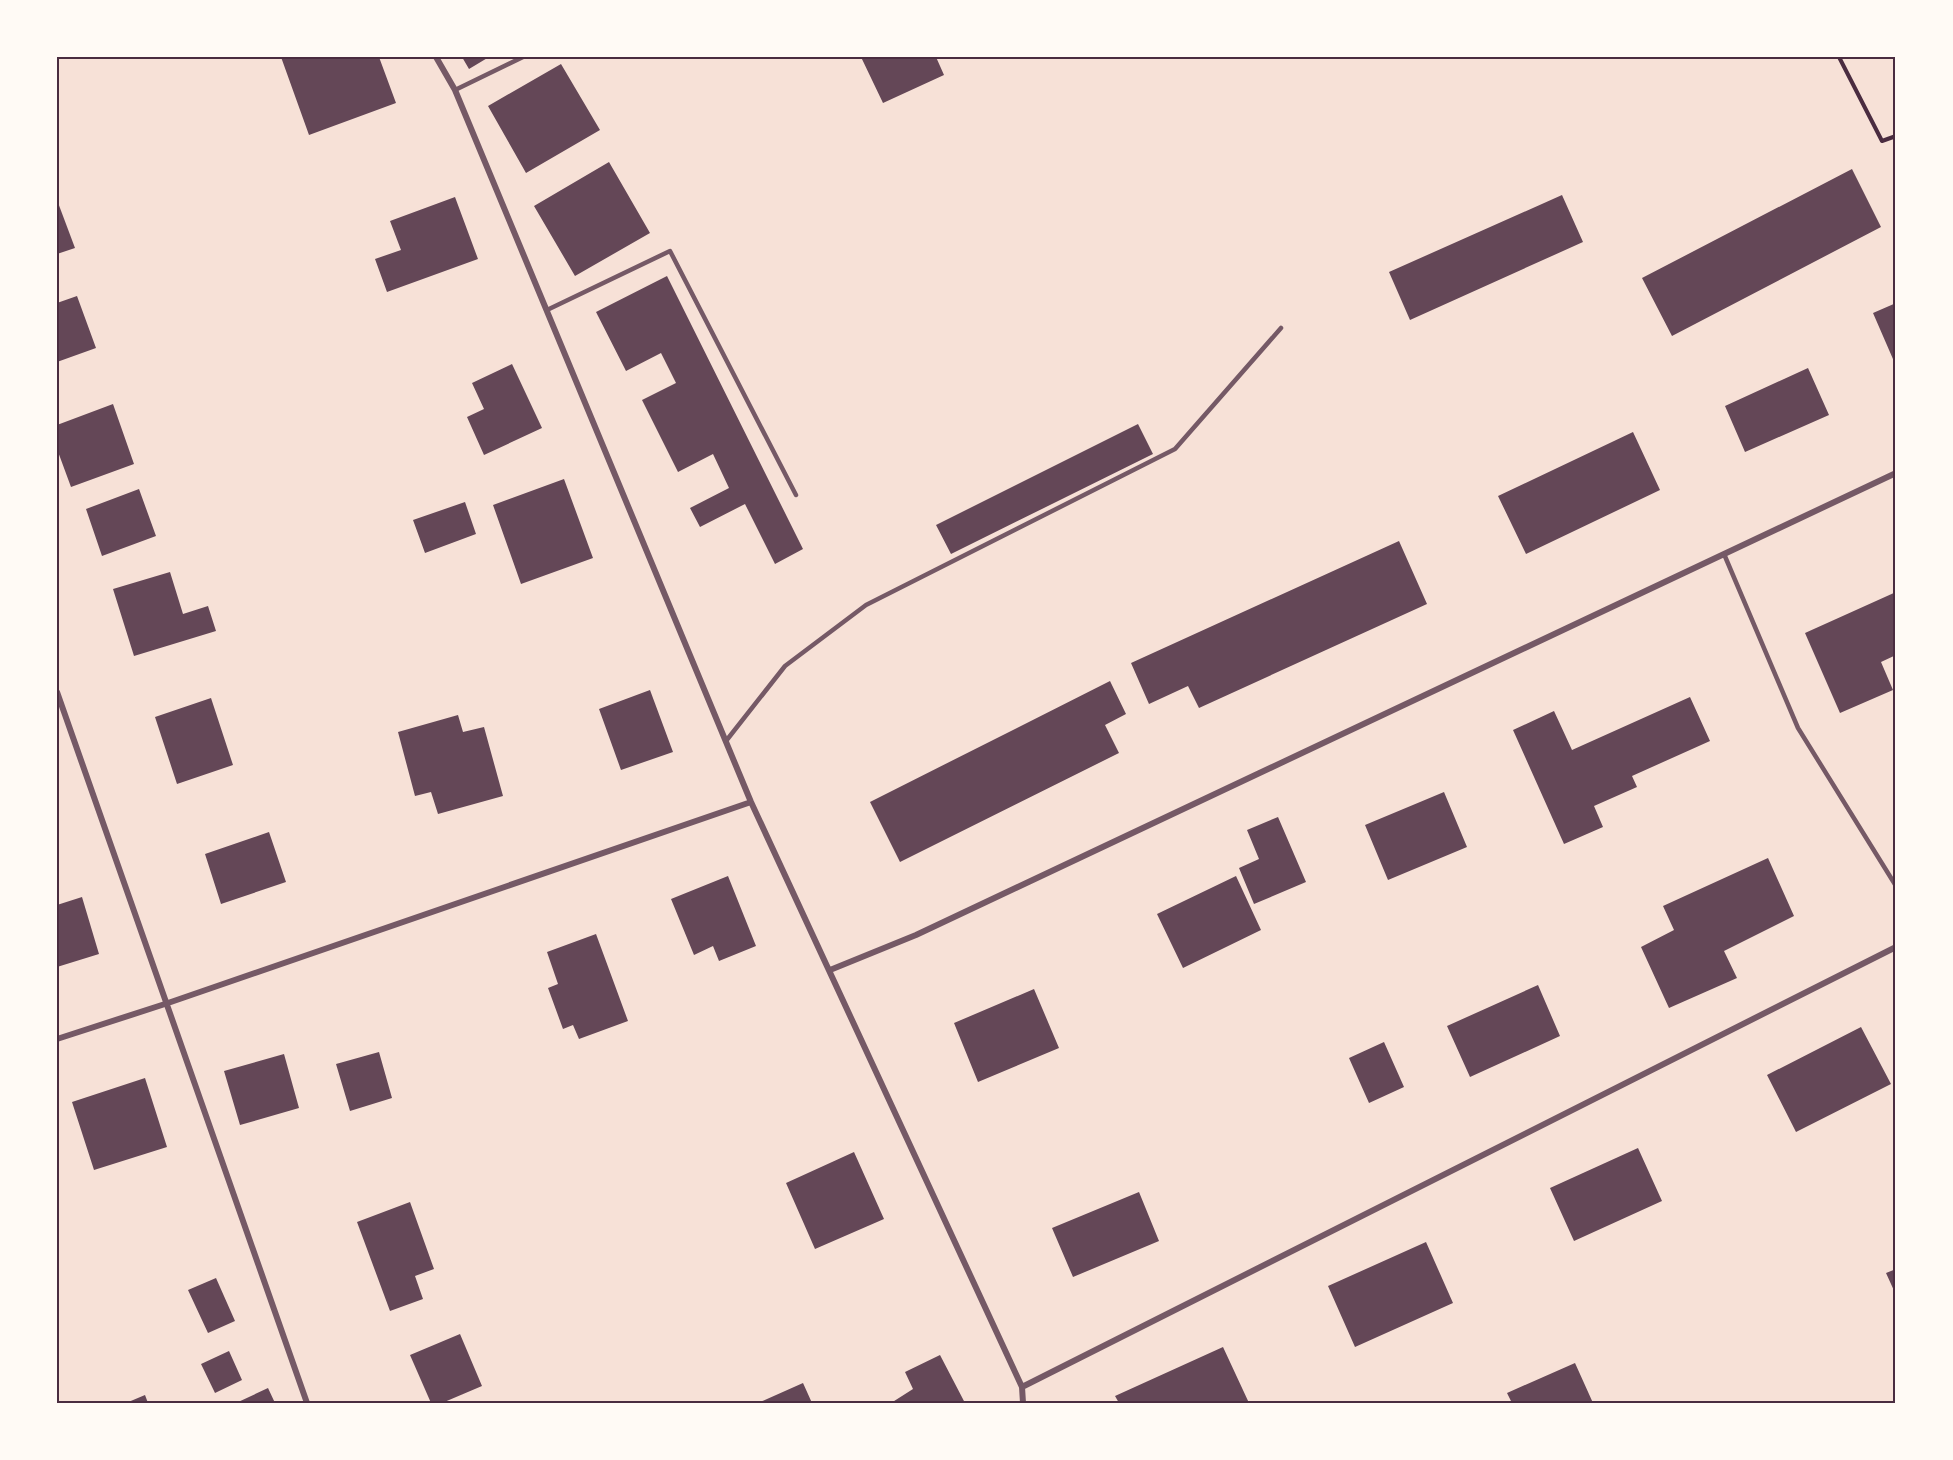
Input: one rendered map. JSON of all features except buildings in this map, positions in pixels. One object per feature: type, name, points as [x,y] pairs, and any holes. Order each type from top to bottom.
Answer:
[{"type":"street","points":[[436,57],[455,90],[751,802],[1022,1387],[1023,1403]]},
{"type":"street","points":[[830,970],[916,935],[1896,473]]},
{"type":"street","points":[[57,692],[307,1403]]},
{"type":"street","points":[[57,1039],[168,1003],[751,802]]},
{"type":"street","points":[[1022,1387],[1896,947]]},
{"type":"lane","points":[[455,90],[523,57]]},
{"type":"lane","points":[[547,310],[670,251],[796,495]]},
{"type":"lane","points":[[726,741],[785,666],[866,605],[1175,449],[1281,328]]},
{"type":"lane","points":[[1724,554],[1798,728],[1896,886]]},
{"type":"path","points":[[1839,57],[1882,141],[1896,136]]}]
